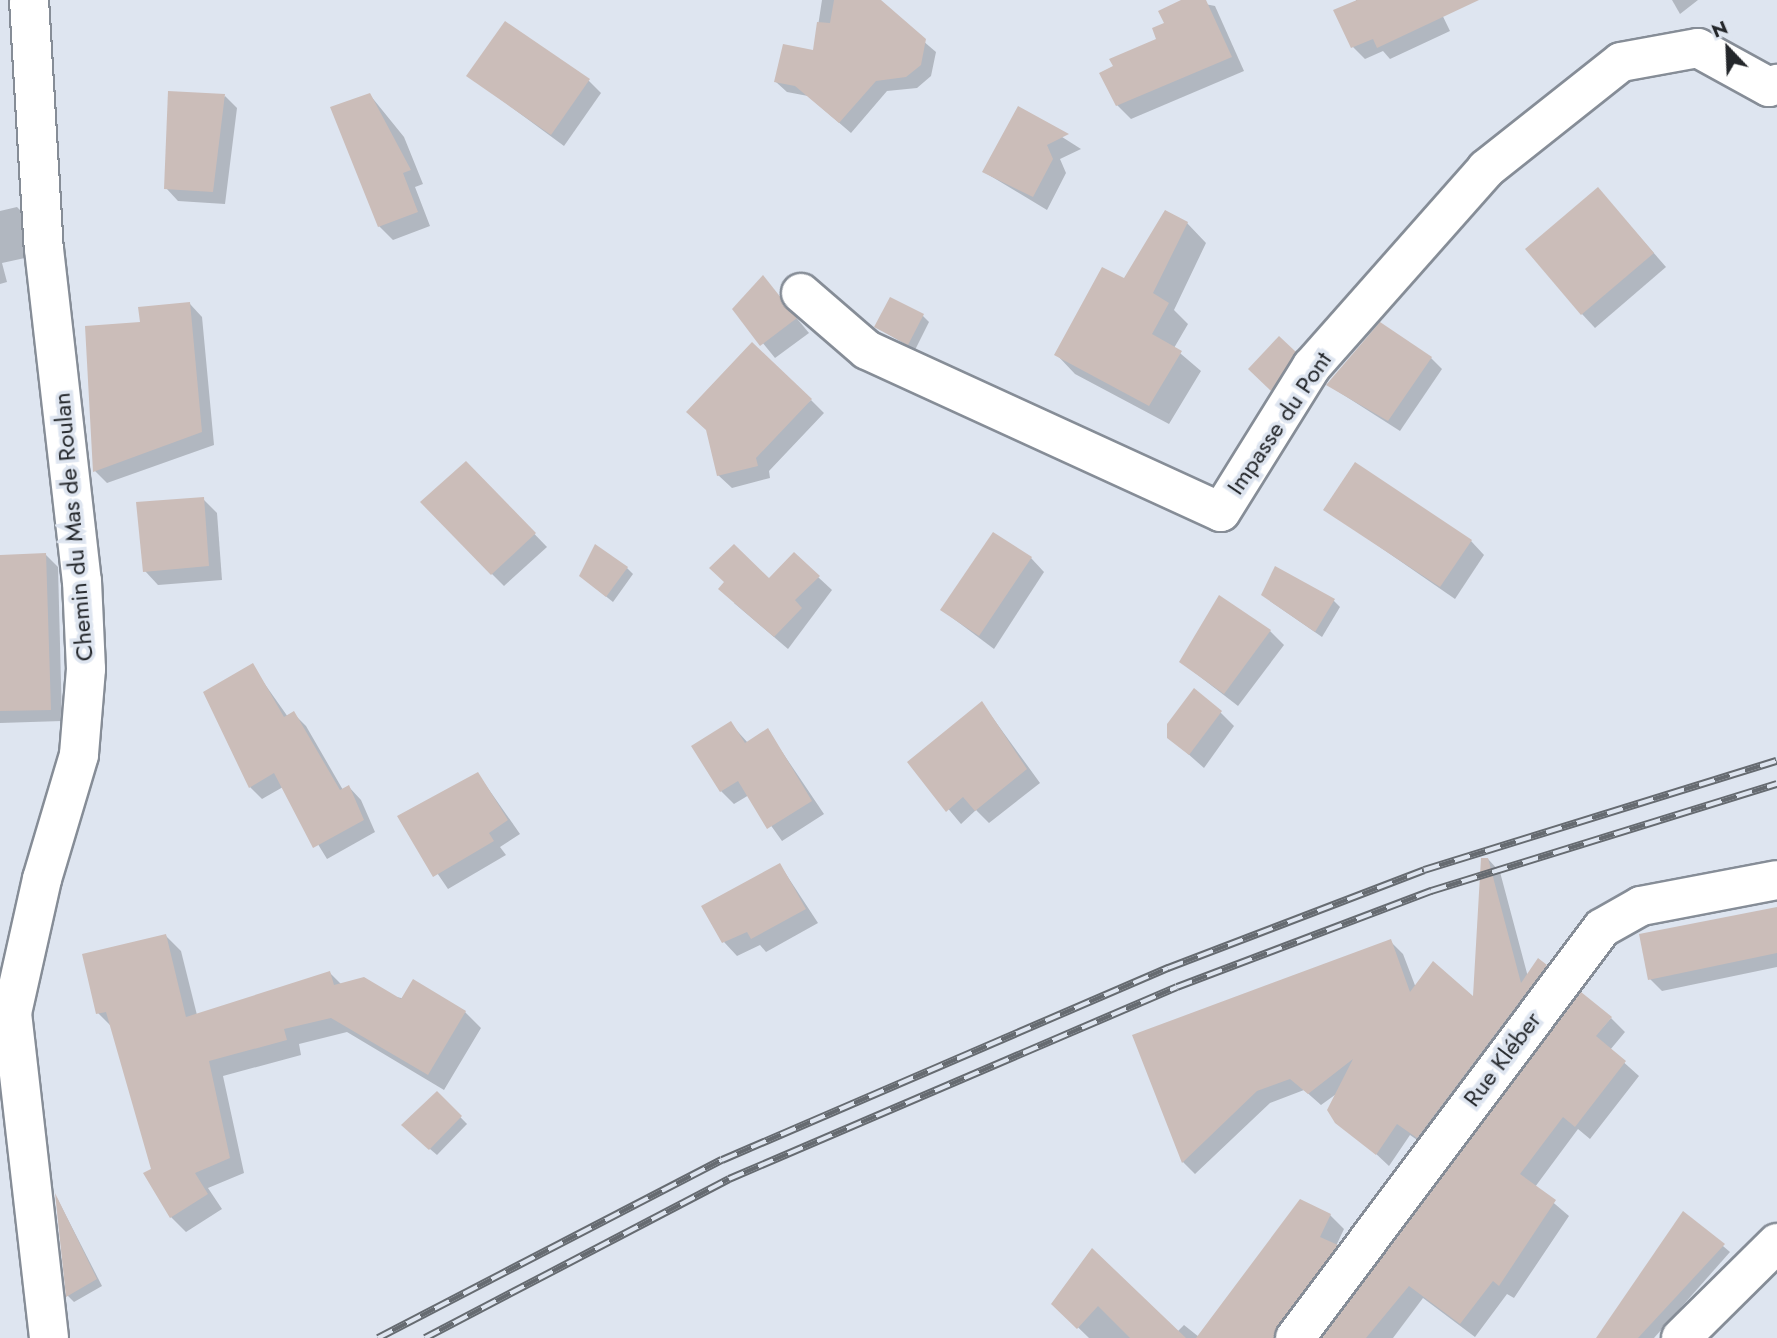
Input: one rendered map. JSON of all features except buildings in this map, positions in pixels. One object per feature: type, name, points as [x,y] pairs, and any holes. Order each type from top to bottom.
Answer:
[{"type":"street","name":"Chemin du Mas de Roulan","points":[[29,0],[44,249],[82,581],[86,669],[79,755],[42,879],[12,1013],[9,1103],[49,1338]]},
{"type":"street","name":"Impasse du Pont","points":[[801,293],[867,350],[1221,512],[1312,366],[1468,189],[1621,62],[1698,48],[1769,87],[1777,84]]},
{"type":"street","name":"Rue Kléber","points":[[1296,1338],[1602,928],[1641,906],[1777,880]]},
{"type":"street","points":[[1681,1338],[1777,1243]]},
{"type":"railway","points":[[378,1338],[722,1160],[1168,968],[1424,870],[1777,761]]},
{"type":"railway","points":[[425,1338],[729,1179],[1177,987],[1431,891],[1777,784]]}]
